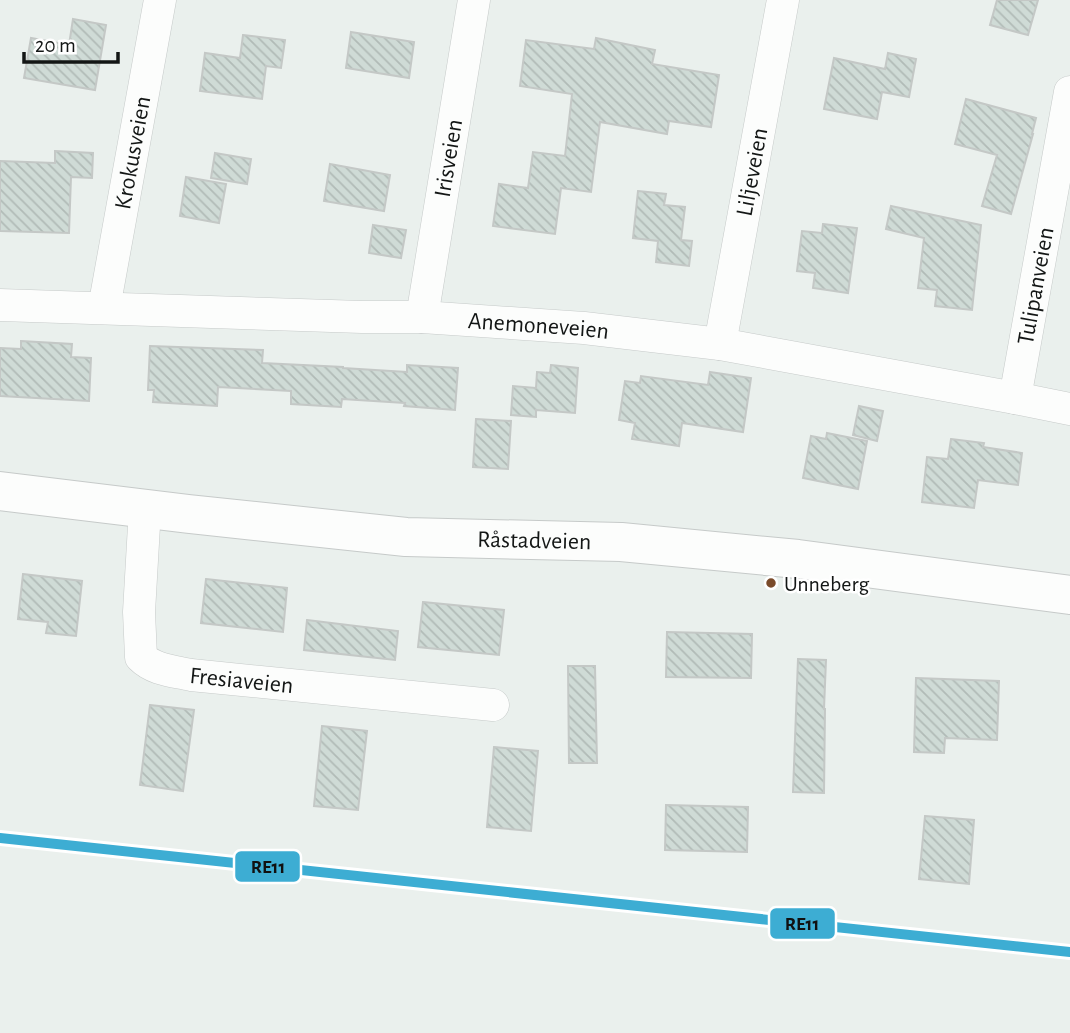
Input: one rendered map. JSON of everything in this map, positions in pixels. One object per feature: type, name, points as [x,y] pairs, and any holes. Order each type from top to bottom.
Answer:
[{"type":"main road","name":"Råstadveien","points":[[0,491],[406,537],[621,542],[682,547],[798,559],[1070,596]]},
{"type":"street","name":"Krokusveien","points":[[104,308],[160,0]]},
{"type":"street","name":"Irisveien","points":[[422,317],[474,0]]},
{"type":"street","name":"Liljeveien","points":[[720,344],[783,0]]},
{"type":"street","name":"Tulipanveien","points":[[1015,398],[1070,92]]},
{"type":"street","name":"Anemoneveien","points":[[0,305],[348,317],[422,317],[584,328],[720,344],[1070,410]]},
{"type":"street","name":"Fresiaveien","points":[[145,508],[139,625],[141,657],[147,663],[191,675],[493,705]]},
{"type":"building","points":[[997,0],[1038,0],[1028,35],[990,25]]},
{"type":"building","points":[[73,19],[106,25],[95,90],[24,78],[31,38],[69,45]]},
{"type":"building","points":[[351,32],[414,42],[409,78],[346,68]]},
{"type":"building","points":[[243,35],[285,40],[281,68],[266,66],[262,99],[200,91],[205,53],[240,58]]},
{"type":"building","points":[[596,38],[655,50],[652,64],[719,75],[711,127],[669,121],[667,134],[600,122],[591,192],[561,188],[555,234],[493,226],[499,184],[528,188],[533,152],[565,156],[572,94],[520,86],[526,40],[594,49]]},
{"type":"building","points":[[888,53],[916,59],[909,97],[882,92],[877,119],[824,109],[834,58],[885,69]]},
{"type":"building","points":[[966,99],[1036,118],[1011,214],[982,206],[997,155],[955,144]]},
{"type":"building","points":[[55,151],[93,153],[92,178],[71,177],[69,233],[0,231],[0,161],[55,163]]},
{"type":"building","points":[[215,153],[251,159],[247,184],[211,178]]},
{"type":"building","points":[[330,164],[390,175],[384,211],[324,201]]},
{"type":"building","points":[[186,177],[226,184],[219,223],[180,216]]},
{"type":"building","points":[[638,191],[666,194],[664,205],[685,207],[681,240],[692,241],[689,266],[656,262],[658,241],[633,238]]},
{"type":"building","points":[[891,206],[981,225],[972,310],[935,306],[937,290],[918,288],[924,238],[886,229]]},
{"type":"building","points":[[823,224],[857,228],[848,293],[813,288],[815,273],[797,271],[802,231],[822,233]]},
{"type":"building","points":[[373,225],[406,230],[401,258],[369,253]]},
{"type":"building","points":[[21,341],[72,344],[71,357],[91,358],[89,401],[0,396],[0,348],[21,349]]},
{"type":"building","points":[[150,346],[263,350],[262,363],[407,372],[407,365],[458,368],[455,410],[404,406],[405,403],[342,399],[341,407],[291,404],[291,391],[218,387],[217,406],[153,402],[154,390],[148,390]]},
{"type":"building","points":[[551,365],[578,368],[575,413],[536,410],[536,417],[511,415],[513,386],[536,388],[537,372],[550,373]]},
{"type":"building","points":[[710,372],[751,378],[743,432],[682,423],[679,446],[632,439],[635,423],[619,420],[625,381],[640,383],[641,376],[708,385]]},
{"type":"building","points":[[859,406],[883,411],[877,441],[853,435]]},
{"type":"building","points":[[476,419],[511,421],[508,469],[473,467]]},
{"type":"building","points":[[827,433],[867,441],[858,489],[803,478],[811,436],[826,439]]},
{"type":"building","points":[[951,439],[984,443],[983,447],[1022,453],[1018,485],[978,480],[974,508],[922,502],[927,457],[948,459]]},
{"type":"building","points":[[23,574],[82,581],[76,636],[46,633],[48,622],[18,619]]},
{"type":"building","points":[[206,579],[287,588],[283,632],[201,623]]},
{"type":"building","points":[[423,602],[504,610],[499,655],[418,647]]},
{"type":"building","points":[[307,620],[398,631],[395,660],[304,650]]},
{"type":"building","points":[[667,632],[752,634],[751,678],[666,677]]},
{"type":"building","points":[[798,659],[826,660],[824,793],[793,792]]},
{"type":"building","points":[[568,666],[595,666],[597,763],[569,763]]},
{"type":"building","points":[[916,678],[999,681],[997,740],[945,738],[944,753],[914,752]]},
{"type":"building","points":[[150,705],[194,710],[183,791],[140,785]]},
{"type":"building","points":[[322,726],[367,731],[358,810],[314,806]]},
{"type":"building","points":[[494,747],[538,751],[531,831],[487,827]]},
{"type":"building","points":[[666,805],[748,807],[747,852],[665,850]]},
{"type":"building","points":[[925,816],[974,820],[969,884],[919,879]]},
{"type":"transit line","name":"RE11","points":[[0,838],[1070,952]]},
{"type":"place","name":"Unneberg","points":[[771,583]]}]
